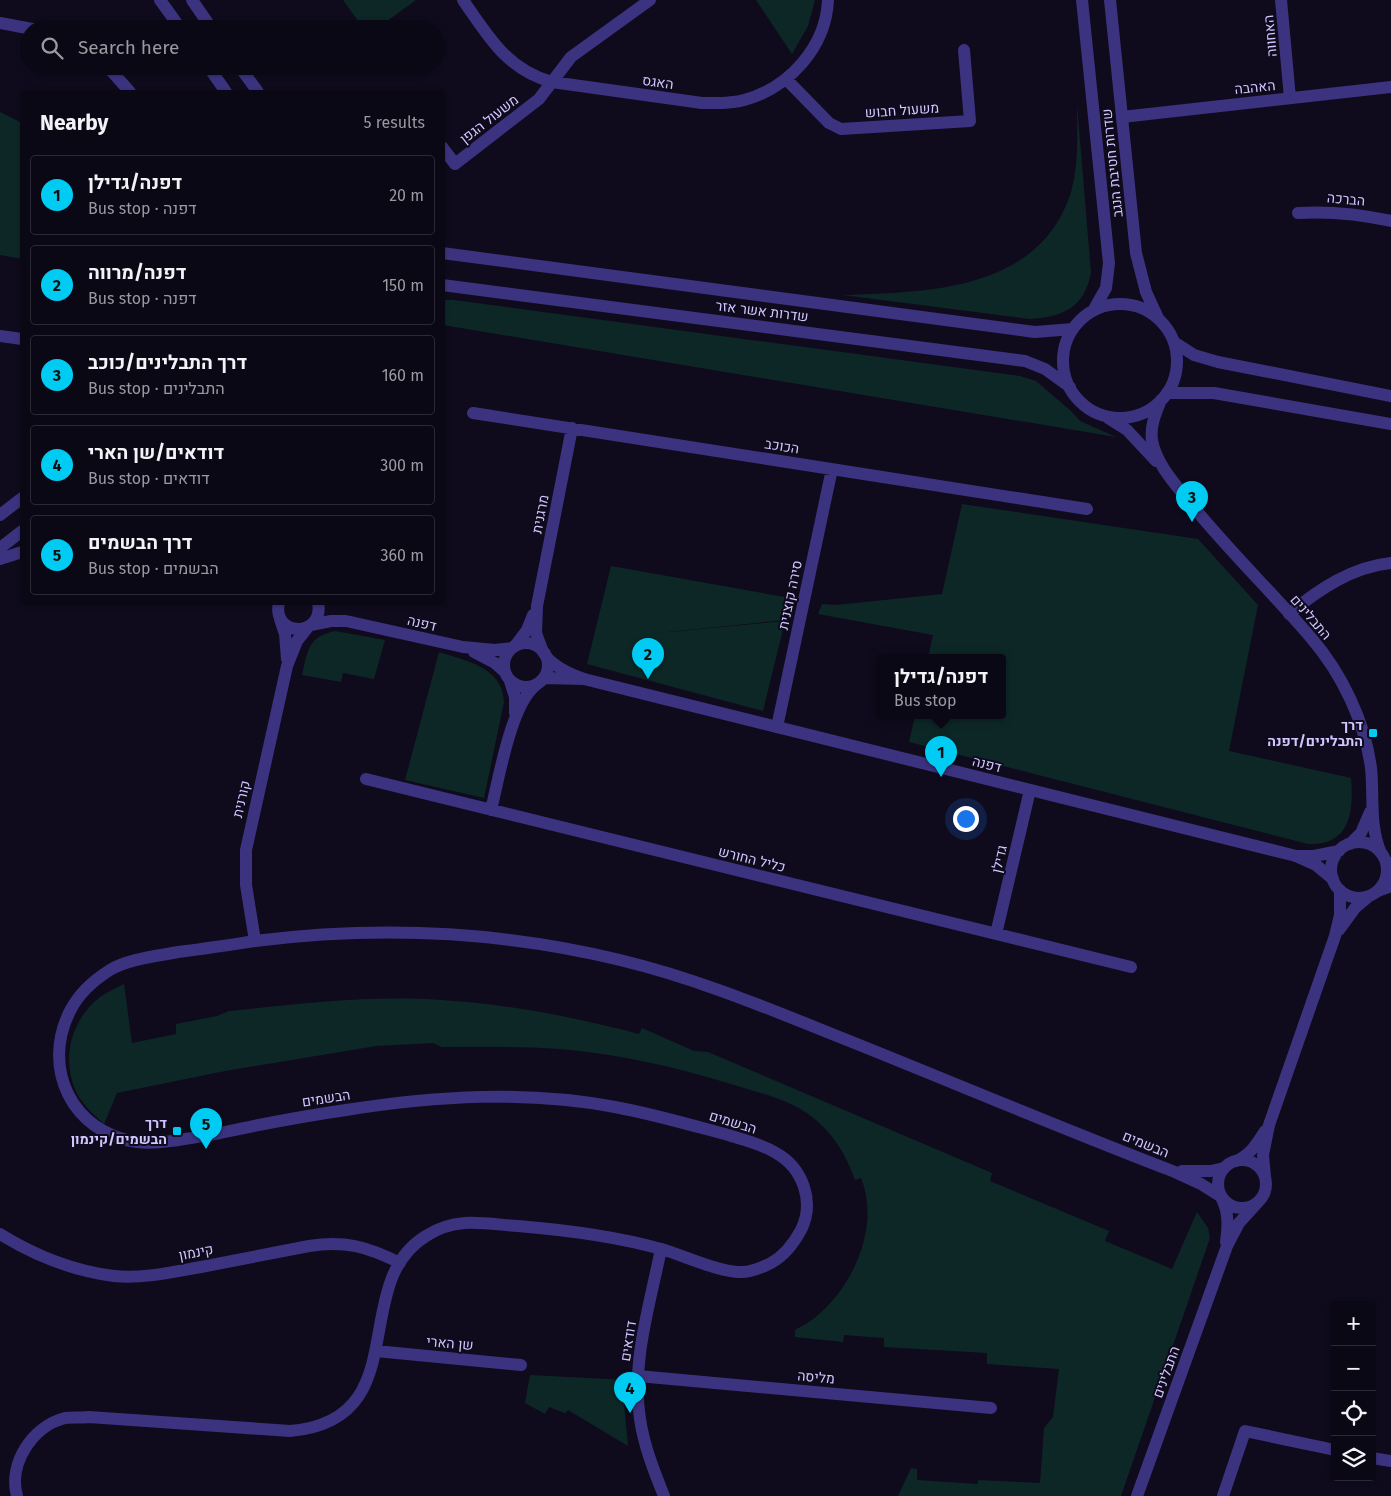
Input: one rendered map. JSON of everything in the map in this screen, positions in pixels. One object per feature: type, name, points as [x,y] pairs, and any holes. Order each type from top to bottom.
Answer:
[{"type":"street","points":[[160,0],[174,20]]},
{"type":"street","points":[[192,0],[206,20]]},
{"type":"street","name":"האגס","points":[[463,0],[493,42],[508,59],[525,72],[553,82],[702,103],[724,103],[745,100],[763,93],[786,79],[807,57],[817,41],[824,24],[828,0]]},
{"type":"street","points":[[553,82],[571,57],[650,0]]},
{"type":"street","name":"שדרות חטיבת הנגב","points":[[1082,0],[1109,263],[1106,288],[1093,311]]},
{"type":"street","name":"שדרות חטיבת הנגב","points":[[1110,0],[1137,261],[1146,292],[1159,320]]},
{"type":"street","name":"האחווה","points":[[1281,0],[1290,98]]},
{"type":"street","points":[[0,24],[20,27]]},
{"type":"street","name":"משעול חבוש","points":[[786,79],[829,123],[841,129],[970,121],[964,50]]},
{"type":"street","points":[[115,75],[128,90]]},
{"type":"street","points":[[214,75],[225,90]]},
{"type":"street","points":[[246,75],[257,90]]},
{"type":"street","name":"משעול הגפן","points":[[445,150],[455,164],[539,99],[553,82]]},
{"type":"street","name":"האהבה","points":[[1122,117],[1391,87]]},
{"type":"street","name":"הברכה","points":[[1298,213],[1325,212],[1361,215],[1391,221]]},
{"type":"street","name":"שדרות אשר אזר","points":[[445,253],[1035,332],[1073,328]]},
{"type":"street","name":"שדרות אשר אזר","points":[[445,285],[1025,361],[1045,369],[1070,387]]},
{"type":"street","points":[[1111,305],[1128,305],[1145,310],[1159,320],[1165,326],[1174,342],[1177,360],[1174,377],[1164,396],[1154,406],[1138,414],[1120,417],[1103,415],[1081,402],[1066,379],[1063,362],[1066,344],[1073,328],[1093,311],[1111,305]]},
{"type":"street","points":[[0,336],[20,339]]},
{"type":"street","points":[[1174,342],[1194,355],[1218,362],[1391,396]]},
{"type":"street","points":[[1164,396],[1214,393],[1391,424]]},
{"type":"street","name":"התבלינים","points":[[1164,396],[1153,420],[1152,440],[1160,461],[1171,478]]},
{"type":"street","name":"הכוכב","points":[[473,413],[1087,509]]},
{"type":"street","name":"התבלינים","points":[[1103,415],[1127,430],[1171,478],[1210,527],[1312,638],[1340,679],[1355,712],[1367,748],[1371,767],[1375,837],[1386,862]]},
{"type":"street","name":"מרגנית","points":[[544,653],[536,632],[537,606],[572,428]]},
{"type":"street","name":"סירה קוצנית","points":[[777,727],[832,469]]},
{"type":"street","points":[[0,515],[20,500]]},
{"type":"street","points":[[0,548],[20,532]]},
{"type":"street","points":[[0,559],[20,553]]},
{"type":"street","points":[[1289,614],[1314,594],[1340,578],[1368,567],[1391,563]]},
{"type":"street","name":"קורנית","points":[[255,941],[246,884],[246,850],[287,666],[296,641],[318,615],[319,605]]},
{"type":"street","name":"דפנה","points":[[322,605],[333,614],[349,622]]},
{"type":"street","name":"מרגנית","points":[[514,647],[527,630],[537,606]]},
{"type":"street","name":"דפנה","points":[[279,612],[284,624],[292,628],[302,629],[335,621],[349,622],[458,646],[495,650],[514,647]]},
{"type":"street","name":"קורנית","points":[[279,612],[286,643],[287,666]]},
{"type":"street","points":[[490,810],[515,716],[524,698],[540,681],[548,665],[544,653],[532,644],[522,644],[514,647],[504,659],[515,697],[515,716]]},
{"type":"street","name":"דפנה","points":[[458,646],[485,657],[508,677]]},
{"type":"street","name":"דפנה","points":[[544,653],[548,659],[564,670],[584,679],[1296,856],[1316,865],[1333,879]]},
{"type":"street","points":[[508,677],[522,687],[540,681]]},
{"type":"street","name":"דפנה","points":[[540,681],[584,679]]},
{"type":"street","name":"כליל החורש","points":[[366,779],[1131,967]]},
{"type":"street","name":"גדילן","points":[[996,934],[1030,790]]},
{"type":"street","name":"התבלינים","points":[[1350,844],[1363,830],[1372,805]]},
{"type":"street","points":[[1335,936],[1354,908],[1373,894],[1384,882],[1387,874],[1386,862],[1375,847],[1367,844],[1350,844],[1339,851],[1332,862],[1331,870],[1333,879],[1340,890],[1351,897],[1359,898],[1373,894],[1391,886]]},
{"type":"street","name":"דפנה","points":[[1296,856],[1314,856],[1339,851]]},
{"type":"street","points":[[1269,1125],[1251,1151],[1229,1165],[1218,1181],[1221,1198],[1231,1206],[1242,1209],[1249,1208],[1259,1201],[1265,1192],[1263,1164],[1269,1125],[1335,936],[1340,915],[1340,890]]},
{"type":"street","name":"הבשמים","points":[[17,1496],[16,1474],[21,1455],[32,1439],[46,1426],[66,1418],[89,1417],[274,1430],[305,1430],[331,1421],[352,1405],[360,1395],[366,1382],[376,1351],[388,1290],[400,1263],[415,1244],[425,1236],[450,1226],[464,1223],[481,1223],[559,1230],[624,1240],[661,1249],[738,1273],[758,1270],[777,1260],[792,1246],[802,1228],[807,1208],[805,1188],[796,1169],[777,1153],[748,1141],[624,1109],[569,1100],[514,1097],[435,1099],[348,1109],[178,1140],[138,1142],[105,1133],[82,1116],[66,1093],[60,1066],[60,1043],[70,1010],[88,986],[114,967],[148,957],[255,941],[341,933],[471,936],[548,946],[618,959],[683,977],[745,999],[1170,1170],[1201,1184],[1221,1198]]},
{"type":"street","points":[[1229,1165],[1242,1160],[1252,1163],[1261,1170],[1265,1177]]},
{"type":"street","name":"הבשמים","points":[[1170,1170],[1200,1172],[1211,1171],[1229,1165]]},
{"type":"street","name":"התבלינים","points":[[1221,1198],[1226,1207],[1228,1218],[1223,1259]]},
{"type":"street","name":"התבלינים","points":[[1137,1496],[1230,1240],[1239,1223],[1259,1201]]},
{"type":"street","name":"קינמון","points":[[0,1234],[23,1247],[60,1263],[114,1276],[149,1276],[332,1243],[360,1246],[400,1263]]},
{"type":"street","name":"דודאים","points":[[661,1249],[644,1332],[638,1376],[640,1418],[644,1442],[664,1496]]},
{"type":"street","name":"שן הארי","points":[[376,1351],[521,1365]]},
{"type":"street","name":"מליסה","points":[[638,1376],[992,1408]]},
{"type":"street","points":[[1223,1496],[1245,1431],[1331,1449]]},
{"type":"street","points":[[1376,1459],[1391,1461]]},
{"type":"green space","points":[[343,0],[416,0],[388,20],[357,20]]},
{"type":"green space","points":[[756,0],[815,0],[808,26],[792,54]]},
{"type":"green space","points":[[1077,105],[1091,273],[1083,295],[1070,308],[1052,316],[1029,319],[843,295],[910,292],[977,280],[1008,267],[1034,249],[1056,225],[1071,192],[1076,160]]},
{"type":"green space","points":[[0,112],[20,122],[20,259],[0,255]]},
{"type":"green space","points":[[445,300],[1020,376],[1036,381],[1080,421],[1116,437],[445,325]]},
{"type":"green space","points":[[962,504],[1198,539],[1258,605],[1229,751],[1351,778],[1350,814],[1341,833],[1333,839],[1322,843],[1308,844],[909,742],[914,719],[1006,719],[1006,654],[929,654],[933,635],[818,614],[822,604],[836,605],[942,594]]},
{"type":"green space","points":[[611,566],[790,598],[785,620],[648,634],[785,621],[763,711],[587,664]]},
{"type":"green space","points":[[335,631],[385,640],[374,679],[343,673],[341,682],[302,675],[310,646],[319,637]]},
{"type":"green space","points":[[439,652],[481,667],[490,673],[502,690],[504,702],[484,798],[405,780]]},
{"type":"green space","points":[[124,984],[132,1043],[176,1034],[176,1024],[217,1016],[229,1011],[361,999],[414,999],[466,1002],[516,1008],[565,1017],[639,1034],[642,1028],[694,1051],[708,1052],[992,1173],[990,1181],[1109,1231],[1105,1241],[1172,1269],[1197,1212],[1208,1228],[1210,1238],[1121,1496],[898,1496],[911,1468],[917,1469],[917,1480],[978,1484],[978,1480],[1040,1483],[1044,1428],[1053,1417],[1059,1369],[987,1364],[987,1353],[884,1347],[884,1338],[844,1335],[843,1342],[795,1337],[795,1330],[816,1317],[843,1287],[853,1270],[860,1252],[866,1233],[868,1214],[861,1178],[855,1180],[843,1153],[826,1130],[811,1116],[793,1105],[713,1078],[626,1058],[560,1049],[442,1047],[433,1043],[376,1046],[225,1071],[117,1093],[104,1124],[85,1105],[76,1092],[69,1066],[69,1053],[76,1028],[90,1006],[103,995]]},
{"type":"green space","points":[[530,1375],[626,1380],[624,1404],[628,1446],[568,1410],[565,1413],[549,1407],[545,1414],[525,1403]]},
{"type":"place","name":"דרך התבלינים/כוכב","points":[[1192,522]]},
{"type":"place","name":"דפנה/מרווה","points":[[648,679]]},
{"type":"place","name":"דרך התבלינים/דפנה","points":[[1373,733]]},
{"type":"place","name":"דפנה/גדילן","points":[[941,777]]},
{"type":"place","name":"דרך הבשמים/קינמון","points":[[177,1131]]},
{"type":"place","name":"דרך הבשמים","points":[[206,1149]]},
{"type":"place","name":"דודאים/שן הארי","points":[[630,1413]]}]
